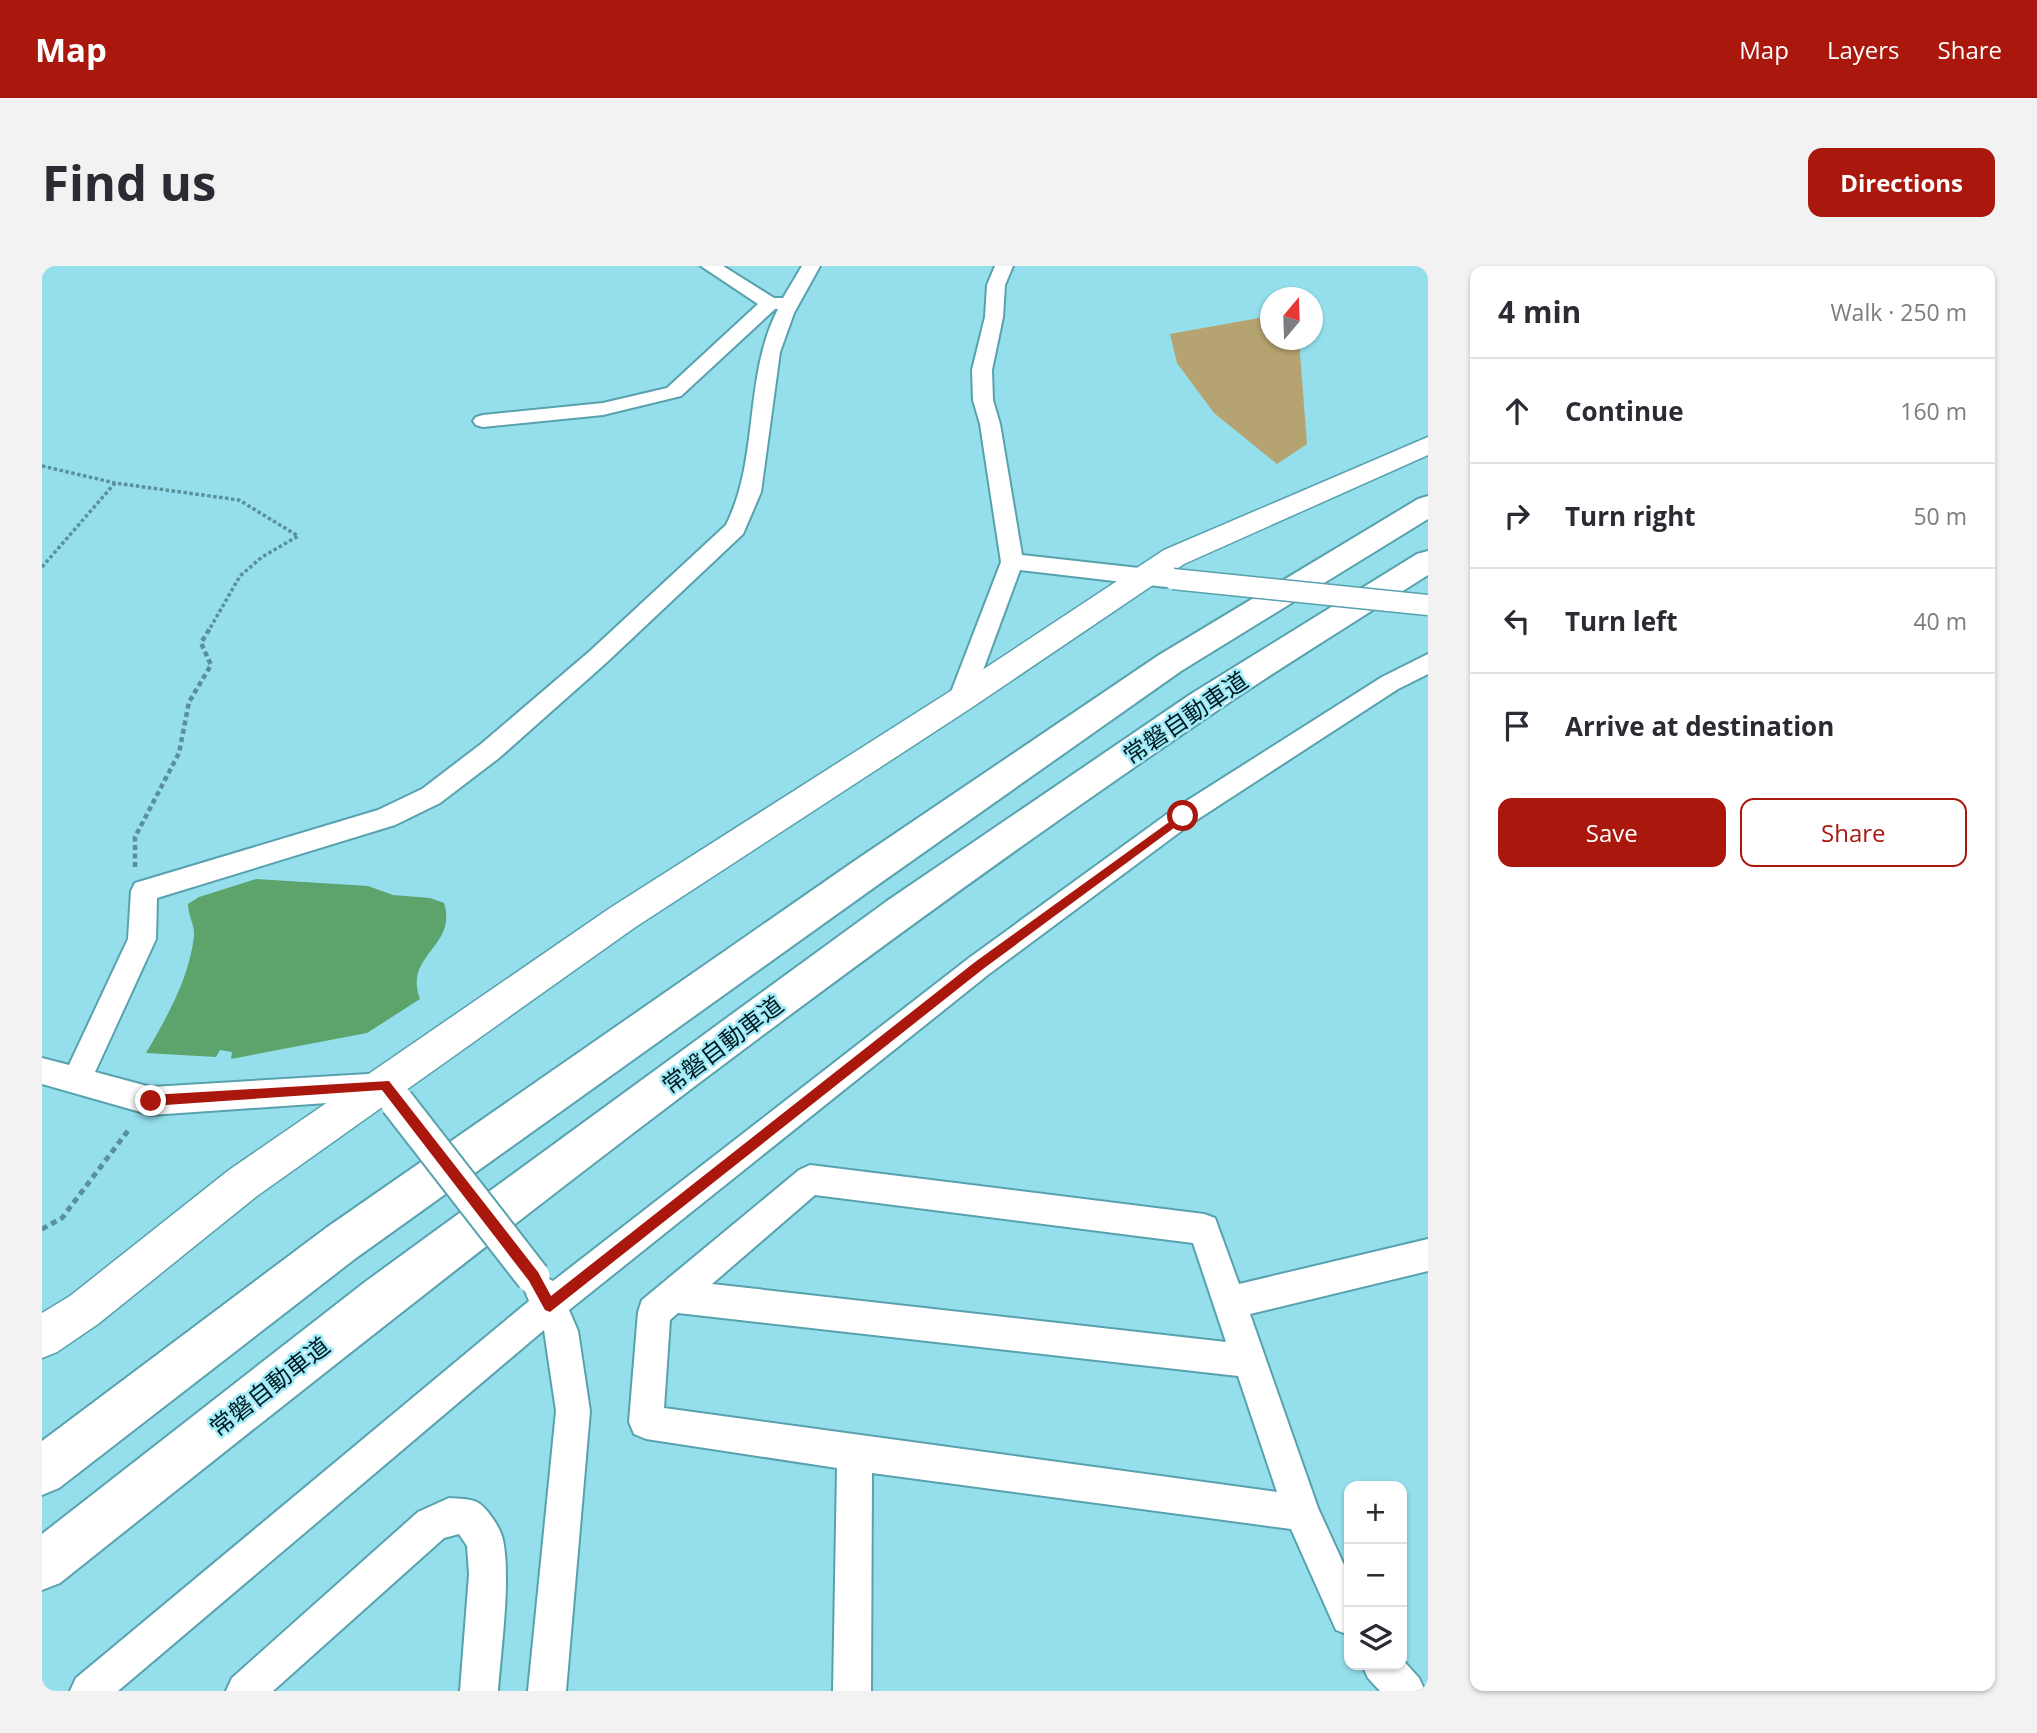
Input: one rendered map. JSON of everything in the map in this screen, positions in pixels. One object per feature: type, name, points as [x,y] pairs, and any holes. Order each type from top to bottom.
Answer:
[{"type":"highway","name":"常磐自動車道","points":[[42,1471],[341,1243],[866,873],[1170,663],[1428,506]]},
{"type":"highway","name":"常磐自動車道","points":[[42,1565],[381,1298],[900,912],[1203,703],[1428,561]]},
{"type":"street","points":[[710,266],[779,304]]},
{"type":"street","points":[[484,421],[603,409],[674,392],[741,333],[779,304],[811,266]]},
{"type":"street","points":[[960,700],[1012,562],[990,425],[983,400],[982,370],[994,317],[996,285],[1004,266]]},
{"type":"street","points":[[76,1082],[142,939],[144,891],[386,818],[431,796],[490,751],[598,657],[735,528],[744,513],[767,362],[779,304]]},
{"type":"street","points":[[42,1337],[85,1310],[243,1183],[391,1093],[622,918],[960,700],[1159,578],[1174,556],[1428,444]]},
{"type":"street","points":[[1012,562],[1428,605]]},
{"type":"street","points":[[89,1691],[541,1291],[1183,816],[1390,682],[1428,663]]},
{"type":"street","points":[[42,1071],[151,1101],[391,1093]]},
{"type":"street","points":[[391,1093],[541,1291],[562,1331],[573,1411],[547,1691]]},
{"type":"street","points":[[1302,1513],[646,1422],[654,1312],[810,1180],[1204,1229],[1302,1513],[1344,1607]]},
{"type":"street","points":[[1229,1303],[1428,1255]]},
{"type":"street","points":[[674,1296],[1250,1361]]},
{"type":"street","points":[[852,1691],[855,1452]]},
{"type":"street","points":[[245,1691],[430,1525],[449,1516],[468,1517],[485,1540],[487,1574],[479,1691]]},
{"type":"street","points":[[1386,1670],[1405,1691]]},
{"type":"path","points":[[42,466],[115,483],[239,500],[298,536],[262,557],[240,576],[201,643],[211,665],[189,702],[179,753],[135,837],[134,865],[144,891]]},
{"type":"path","points":[[42,567],[115,483]]},
{"type":"path","points":[[42,1229],[62,1217],[151,1101]]},
{"type":"shaded area","points":[[1260,318],[1260,350],[1300,350],[1307,444],[1277,464],[1214,413],[1177,363],[1170,334]]},
{"type":"shaded area","points":[[256,879],[368,886],[393,895],[430,898],[444,903],[444,930],[419,972],[417,984],[420,999],[367,1033],[231,1059],[232,1052],[220,1050],[216,1057],[146,1053],[169,1011],[187,967],[194,936],[188,904],[199,897]]},
{"type":"route","points":[[151,1101],[384,1085],[533,1277],[550,1306],[979,966],[1183,816]]}]
